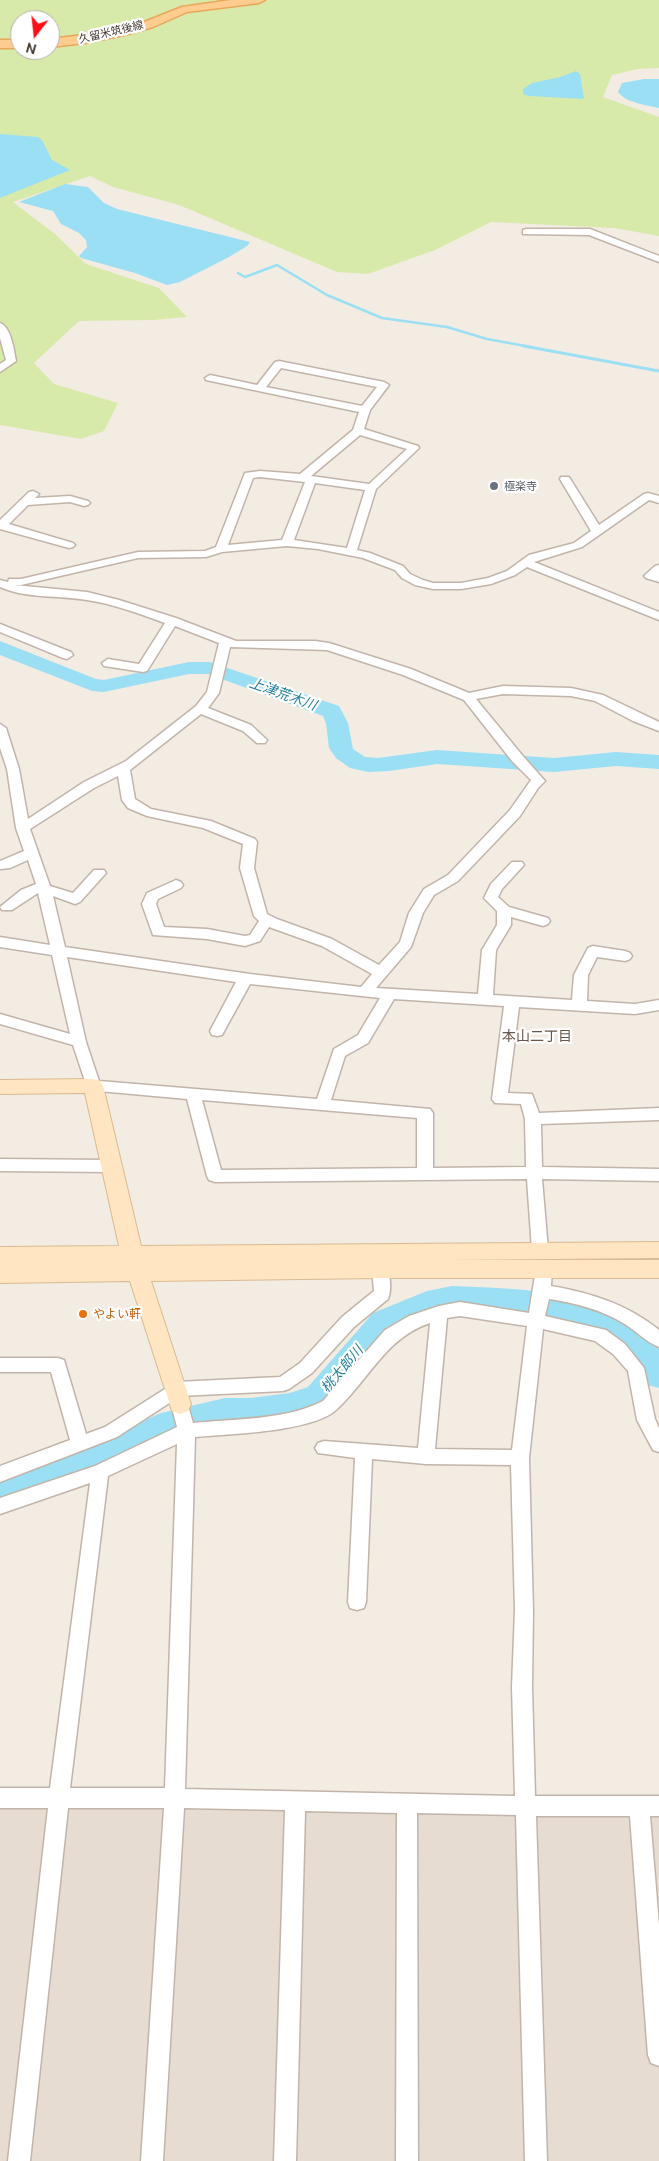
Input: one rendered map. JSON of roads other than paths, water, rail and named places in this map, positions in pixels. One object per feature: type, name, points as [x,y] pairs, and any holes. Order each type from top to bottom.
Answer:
[{"type":"main road","name":"久留米筑後線","points":[[60,42],[94,37],[142,26],[176,12],[259,0]]},
{"type":"street","points":[[526,232],[590,232],[659,258]]},
{"type":"street","points":[[0,326],[10,348],[11,361],[0,369]]},
{"type":"street","points":[[259,389],[279,364],[384,385],[365,410],[358,431],[307,479],[287,543]]},
{"type":"street","points":[[210,378],[365,410]]},
{"type":"street","points":[[350,552],[372,488],[414,448],[358,431]]},
{"type":"street","points":[[221,550],[249,475],[260,474],[372,488]]},
{"type":"street","points":[[566,479],[597,532]]},
{"type":"street","points":[[0,575],[12,581],[21,582],[138,556],[206,554],[221,550],[287,543],[350,552],[386,562],[399,568],[406,576],[419,583],[433,586],[461,586],[491,581],[511,573],[533,557],[558,552],[578,545],[648,496],[659,500]]},
{"type":"street","points":[[69,546],[1,526],[31,497],[70,499],[84,503]]},
{"type":"street","points":[[524,562],[659,616]]},
{"type":"street","points":[[659,568],[650,576],[659,579]]},
{"type":"street","points":[[0,583],[51,593],[86,596],[172,621],[225,643],[249,646],[315,645],[329,647],[407,672],[468,697],[517,758],[539,781],[533,785],[515,813],[453,878],[430,892],[416,913],[406,944],[364,992]]},
{"type":"street","points":[[108,663],[143,668],[172,621]]},
{"type":"street","points":[[0,628],[67,655]]},
{"type":"street","points":[[23,828],[88,785],[131,764],[200,709],[213,693],[225,643]]},
{"type":"street","points":[[468,697],[503,690],[571,692],[599,698],[659,727]]},
{"type":"street","points":[[200,709],[247,728],[261,740]]},
{"type":"street","points":[[0,728],[13,770],[23,828],[44,887],[79,1042],[93,1086],[135,1263],[178,1396],[186,1431],[175,1798],[152,2161]]},
{"type":"street","points":[[123,768],[130,800],[133,805],[147,812],[206,824],[250,842],[247,868],[261,916],[266,921],[319,938],[381,973]]},
{"type":"street","points":[[0,865],[5,865],[32,853]]},
{"type":"street","points":[[517,865],[496,887],[491,898],[504,910],[543,922]]},
{"type":"street","points":[[7,907],[29,890],[44,887],[75,899],[99,873]]},
{"type":"street","points":[[176,885],[152,896],[150,904],[158,932],[207,934],[245,941],[255,938],[266,921]]},
{"type":"street","points":[[485,1000],[489,950],[504,925],[504,910]]},
{"type":"street","points":[[0,942],[245,978],[364,992],[635,1009],[659,1004]]},
{"type":"street","points":[[579,1005],[581,975],[592,950],[625,956]]},
{"type":"street","points":[[217,1032],[245,978]]},
{"type":"street","points":[[322,1105],[338,1053],[363,1039],[390,993]]},
{"type":"street","points":[[512,1001],[500,1099],[527,1098],[533,1119],[534,1173],[542,1260],[542,1291],[536,1321],[520,1458],[524,1610],[522,1686],[536,2161]]},
{"type":"street","points":[[0,1019],[79,1042]]},
{"type":"street","points":[[0,1087],[93,1086],[425,1113],[425,1174]]},
{"type":"street","points":[[193,1094],[215,1176],[534,1173],[659,1175]]},
{"type":"street","points":[[533,1119],[659,1114]]},
{"type":"street","points":[[0,1165],[111,1166]]},
{"type":"street","points":[[0,1256],[135,1263],[380,1269],[542,1260],[659,1250]]},
{"type":"street","points":[[0,1274],[135,1263],[542,1260],[659,1269]]},
{"type":"street","points":[[0,1474],[111,1432],[178,1396],[283,1384],[306,1368],[348,1322],[382,1294],[380,1269]]},
{"type":"street","points":[[542,1291],[574,1296],[607,1306],[639,1323],[659,1340]]},
{"type":"street","points":[[0,1506],[100,1472],[186,1431],[282,1421],[314,1414],[329,1406],[390,1335],[414,1321],[439,1313],[460,1310],[536,1321],[600,1336],[619,1349],[636,1368],[646,1420],[659,1445]]},
{"type":"street","points":[[426,1456],[439,1313]]},
{"type":"street","points":[[0,1366],[58,1364],[80,1444]]},
{"type":"street","points":[[324,1448],[426,1456],[520,1458]]},
{"type":"street","points":[[357,1602],[364,1451]]},
{"type":"street","points":[[19,2161],[59,1798],[100,1472]]},
{"type":"street","points":[[0,1798],[175,1798],[525,1806],[649,1805],[659,2055]]},
{"type":"street","points":[[285,2161],[295,1801]]},
{"type":"street","points":[[407,1804],[407,2161]]},
{"type":"water","points":[[576,71],[580,74],[583,99],[523,94],[523,89],[532,83],[560,77]]},
{"type":"water","points":[[644,79],[659,79],[659,108],[631,101],[618,92],[622,83]]},
{"type":"water","points":[[0,134],[38,137],[42,140],[52,160],[70,170],[0,198]]},
{"type":"water","points":[[65,184],[88,187],[104,203],[117,209],[250,242],[247,246],[229,257],[180,282],[167,285],[135,273],[81,258],[79,256],[87,247],[86,240],[79,233],[61,224],[53,211],[19,202]]},
{"type":"waterway","points":[[238,273],[245,277],[277,265],[327,295],[382,318],[447,327],[487,339],[531,347]]},
{"type":"waterway","points":[[524,346],[659,371]]},
{"type":"waterway","name":"上津荒木川","points":[[0,647],[92,685],[104,686],[189,668],[210,668],[331,711],[337,723],[339,742],[344,753],[358,763],[368,765],[437,757],[554,765],[570,765],[616,759],[659,762]]},
{"type":"waterway","name":"桃太郎川","points":[[0,1493],[75,1464],[161,1426],[225,1411],[251,1411],[290,1406],[319,1396],[383,1321],[427,1303],[452,1298],[520,1301],[555,1306],[587,1314],[619,1328],[644,1347],[659,1376]]},
{"type":"place","name":"極楽寺","points":[[494,486]]},
{"type":"place","name":"やよい軒","points":[[83,1314]]},
{"type":"district","name":"本山二丁目","points":[[537,1036]]}]
